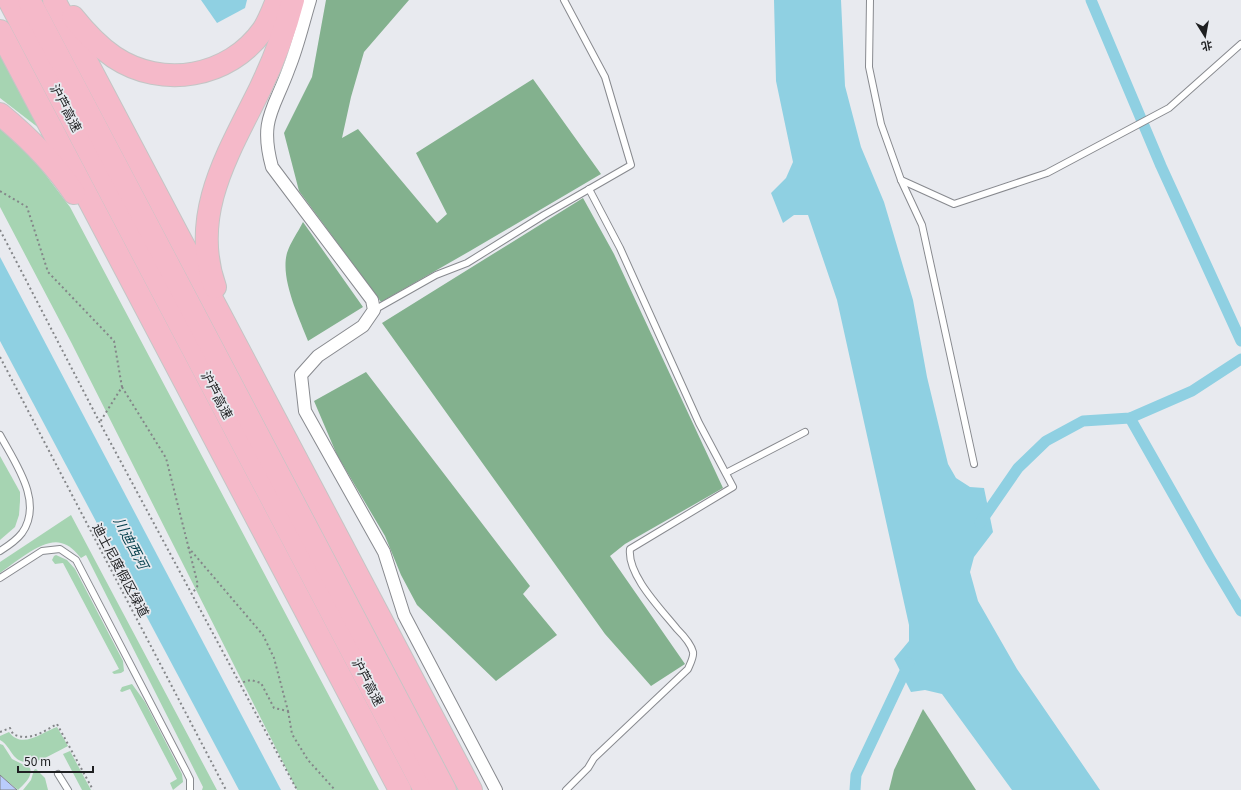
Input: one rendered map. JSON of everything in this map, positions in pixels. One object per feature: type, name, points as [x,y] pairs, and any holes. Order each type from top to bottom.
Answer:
[{"type":"highway","name":"沪芦高速","points":[[9,0],[425,790]]},
{"type":"highway","name":"沪芦高速","points":[[29,0],[445,790]]},
{"type":"highway","points":[[54,0],[471,790]]},
{"type":"highway","points":[[61,0],[86,33],[115,58],[148,72],[167,75],[186,75],[222,65],[239,55],[263,30],[277,0]]},
{"type":"highway","points":[[293,0],[277,51],[224,161],[213,193],[206,238],[208,260],[223,308],[314,492]]},
{"type":"highway","name":"沪芦高速","points":[[0,31],[400,790]]},
{"type":"highway","points":[[0,114],[39,150],[71,190],[202,413]]},
{"type":"street","points":[[310,0],[289,69],[270,110],[266,126],[267,148],[272,167],[372,300],[374,310],[363,326],[318,356],[301,374],[305,410],[384,552],[404,615],[496,790]]},
{"type":"lane","points":[[374,310],[436,275],[467,263],[631,165],[605,77],[564,0]]},
{"type":"lane","points":[[870,0],[869,67],[881,124],[901,180],[922,225],[974,464]]},
{"type":"lane","points":[[901,180],[954,204],[1046,172],[1126,132],[1169,108],[1241,44]]},
{"type":"lane","points":[[566,790],[588,768],[594,758],[688,669],[693,652],[685,638],[656,603],[632,567],[629,556],[630,549],[733,487],[700,423],[620,248],[589,189]]},
{"type":"lane","points":[[726,473],[805,432]]},
{"type":"lane","points":[[0,435],[27,486],[30,501],[28,520],[22,533],[0,551]]},
{"type":"lane","points":[[0,578],[42,551],[60,549],[76,560],[186,771],[190,790]]},
{"type":"lane","points":[[58,774],[68,790]]},
{"type":"path","points":[[0,191],[27,207],[48,272],[114,341],[122,387],[166,458],[198,586],[192,594]]},
{"type":"path","points":[[0,230],[100,422],[297,790]]},
{"type":"path","name":"迪士尼度假区绿道","points":[[0,357],[226,790]]},
{"type":"path","points":[[100,422],[122,387]]},
{"type":"path","points":[[188,547],[263,635],[274,658],[288,711],[292,734],[308,760],[336,790]]},
{"type":"path","points":[[240,683],[251,680],[261,683],[274,708],[288,711]]},
{"type":"path","points":[[0,732],[10,728],[13,734],[25,738],[33,736],[57,724],[93,790]]},
{"type":"green space","points":[[326,0],[409,0],[364,52],[351,97],[342,138],[358,129],[437,223],[447,214],[416,153],[533,79],[601,174],[381,302],[299,191],[284,133],[312,77]]},
{"type":"green space","points":[[0,55],[44,132],[0,98]]},
{"type":"green space","points":[[0,129],[24,146],[70,207],[379,790],[297,790],[71,342],[0,207]]},
{"type":"green space","points":[[583,198],[614,254],[723,488],[625,544],[610,556],[685,664],[651,686],[605,634],[382,323]]},
{"type":"green space","points":[[303,222],[363,307],[308,341],[288,286],[286,274],[288,249]]},
{"type":"green space","points":[[366,372],[530,586],[523,594],[557,635],[496,681],[417,605],[401,575],[385,536],[337,455],[314,401]]},
{"type":"green space","points":[[0,456],[20,492],[20,501],[19,515],[15,527],[0,540]]},
{"type":"green space","points":[[71,515],[217,790],[202,790],[203,787],[86,555],[81,558],[67,545],[54,542],[29,552],[0,573],[0,562]]},
{"type":"green space","points":[[56,555],[67,560],[75,569],[123,661],[124,671],[121,673],[114,674],[112,672],[119,669],[63,563],[55,564],[52,560]]},
{"type":"green space","points":[[132,684],[145,702],[182,774],[183,782],[173,790],[170,783],[177,779],[130,689],[122,692],[120,691],[122,687]]},
{"type":"green space","points":[[923,709],[976,790],[889,790],[894,770]]},
{"type":"green space","points":[[57,727],[68,746],[41,760],[33,762],[26,762],[14,756],[6,745],[0,740],[0,736],[9,732],[20,740],[26,740],[39,736]]},
{"type":"green space","points":[[0,744],[3,745],[12,759],[30,768],[31,771],[29,777],[18,790],[0,775]]},
{"type":"green space","points":[[70,751],[91,790],[82,790],[63,754]]},
{"type":"green space","points":[[36,769],[45,778],[48,790],[23,790],[31,780],[34,770]]},
{"type":"water","points":[[201,0],[247,0],[245,8],[217,23]]},
{"type":"water","points":[[774,0],[841,0],[845,86],[861,147],[884,202],[913,300],[927,377],[948,464],[956,478],[970,487],[984,488],[993,532],[974,557],[970,572],[978,601],[1017,669],[1100,790],[1012,790],[942,694],[925,690],[911,692],[894,659],[909,641],[909,625],[837,300],[808,215],[794,215],[783,223],[771,193],[786,178],[793,162],[776,81]]},
{"type":"water","name":"川迪西河","points":[[0,257],[281,790],[239,790],[0,341]]},
{"type":"building","points":[[0,775],[17,790],[0,790]]},
{"type":"waterway","points":[[1091,0],[1161,166],[1241,341]]},
{"type":"waterway","points":[[980,523],[1018,468],[1046,441],[1083,421],[1130,418],[1192,391],[1241,359]]},
{"type":"waterway","points":[[1130,418],[1241,611]]},
{"type":"waterway","points":[[855,790],[856,775],[909,663]]}]
